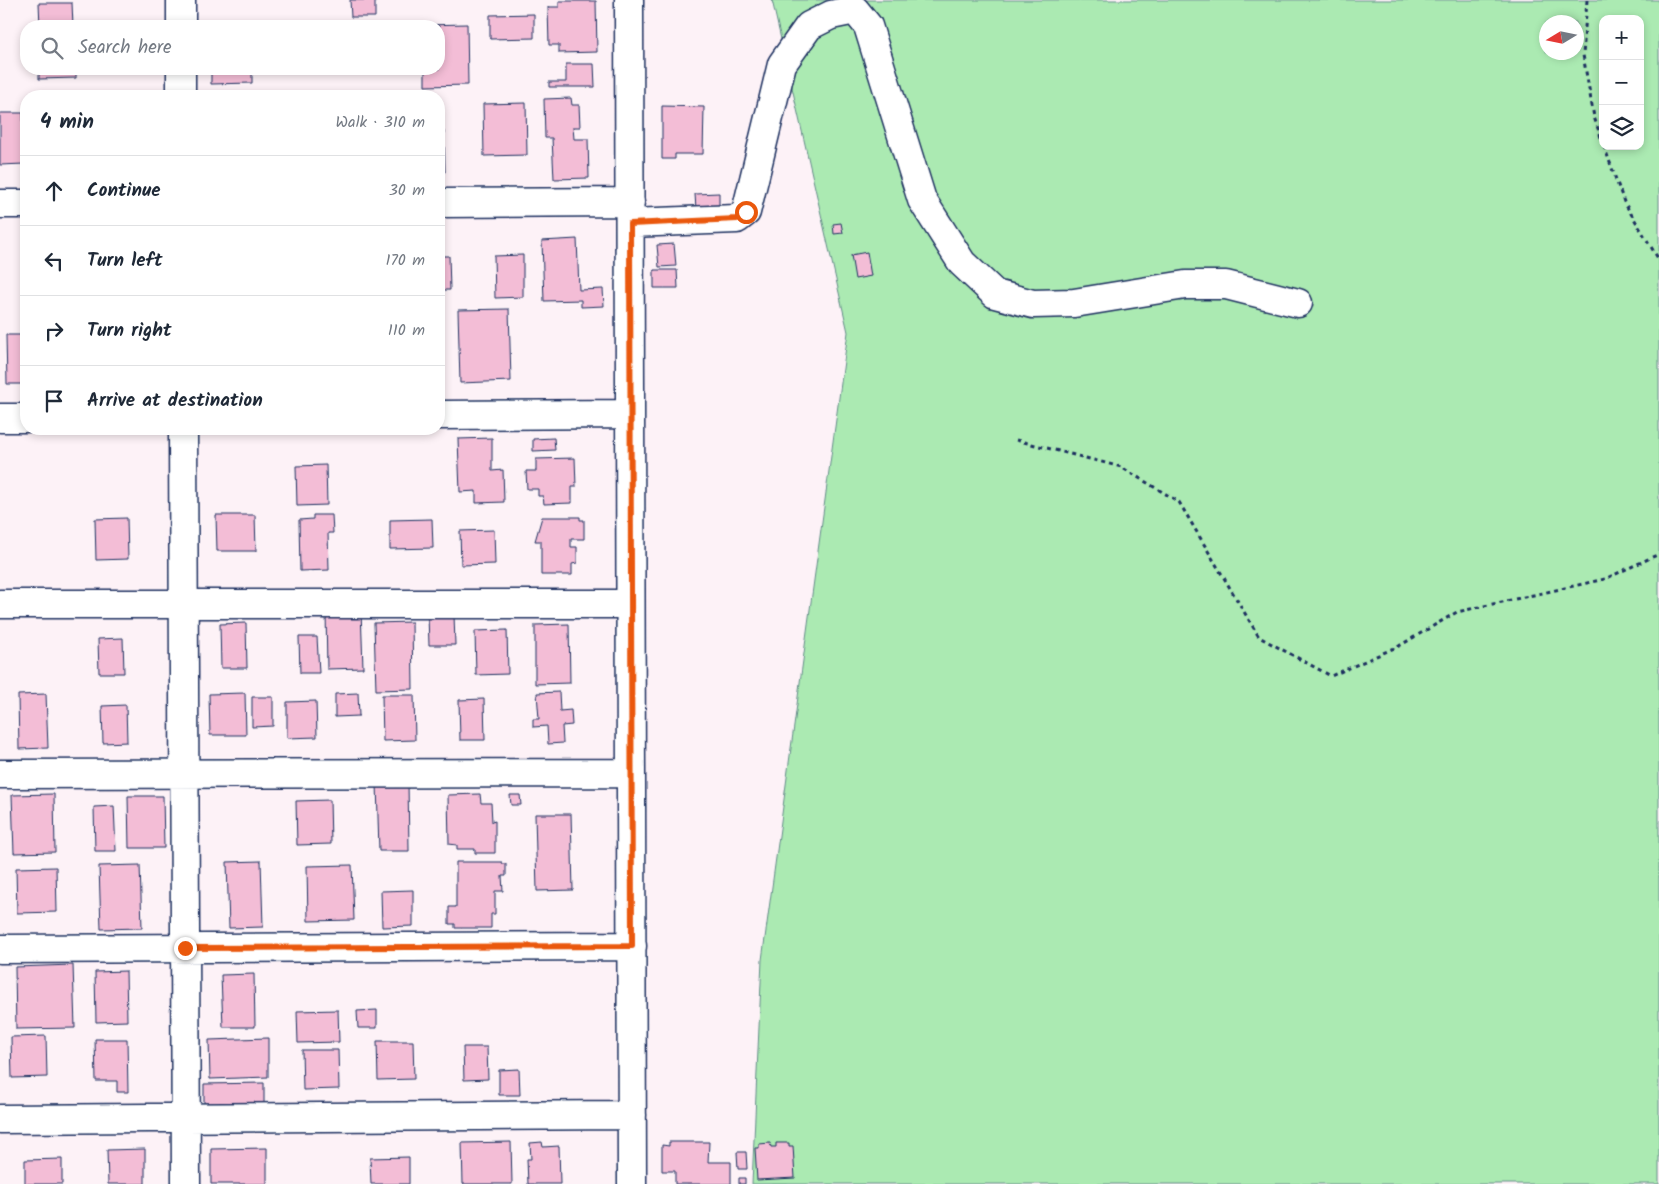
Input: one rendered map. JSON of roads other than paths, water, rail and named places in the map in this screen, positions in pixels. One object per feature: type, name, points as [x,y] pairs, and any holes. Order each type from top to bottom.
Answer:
[{"type":"street","points":[[181,0],[181,20]]},
{"type":"street","points":[[629,0],[632,1184]]},
{"type":"street","points":[[445,203],[737,219],[746,212],[782,64],[808,26],[831,15],[855,10],[868,26],[922,200],[962,263],[995,294],[1033,304],[1074,303],[1185,285],[1226,285],[1298,303]]},
{"type":"street","points":[[181,75],[182,90]]},
{"type":"street","points":[[0,204],[20,204]]},
{"type":"street","points":[[445,415],[630,414]]},
{"type":"street","points":[[0,418],[20,418]]},
{"type":"street","points":[[183,435],[186,1184]]},
{"type":"street","points":[[0,604],[630,604]]},
{"type":"street","points":[[0,774],[631,773]]},
{"type":"street","points":[[0,949],[632,946]]},
{"type":"street","points":[[0,1119],[632,1115]]}]
